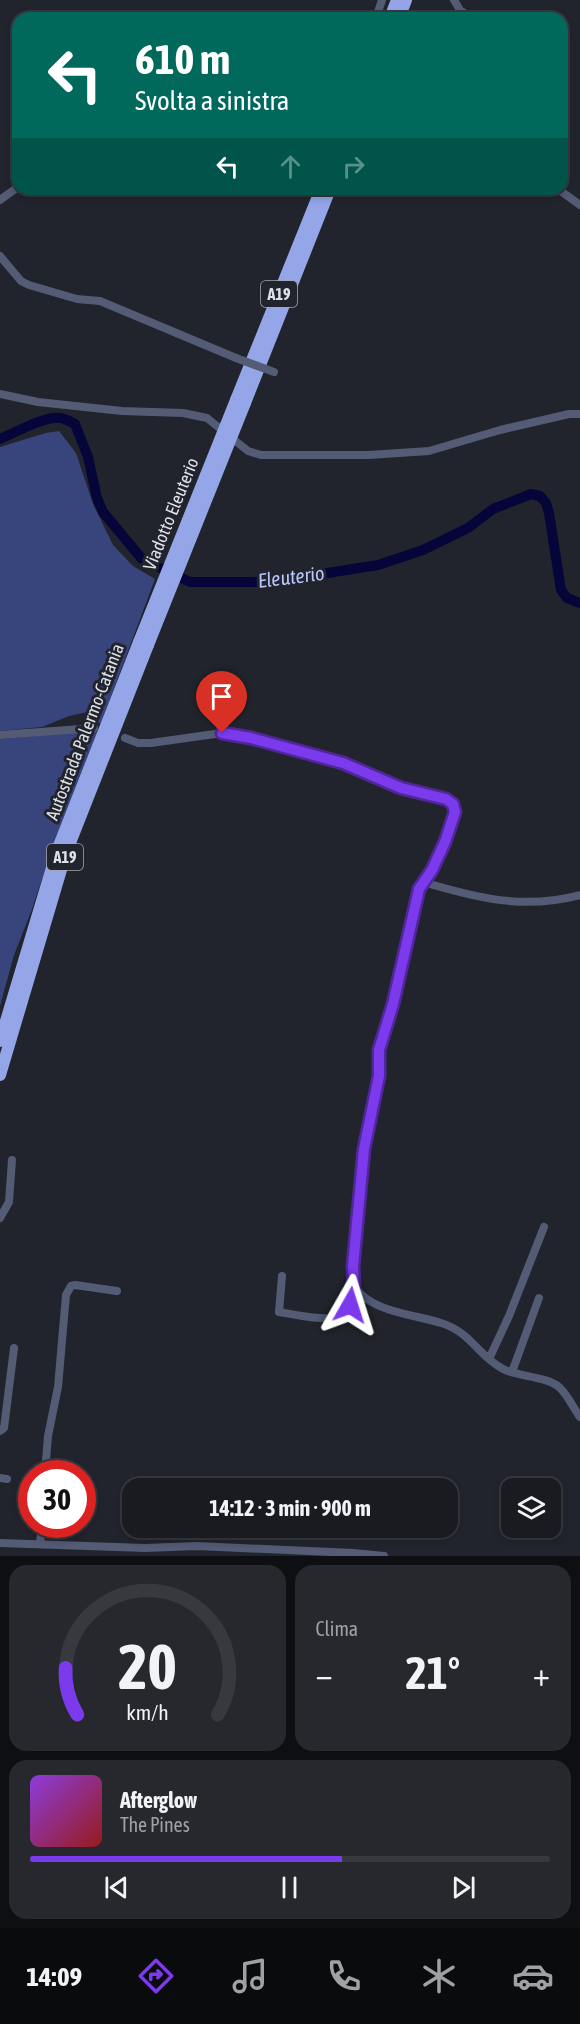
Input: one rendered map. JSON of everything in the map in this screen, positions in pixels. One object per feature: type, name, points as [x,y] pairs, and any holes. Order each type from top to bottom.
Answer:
[{"type":"highway","name":"A19","points":[[240,401],[319,195]]},
{"type":"highway","name":"A19","points":[[240,401],[327,195]]},
{"type":"highway","name":"Viadotto Eleuterio","points":[[144,644],[240,401]]},
{"type":"highway","name":"Autostrada Palermo-Catania","points":[[0,1041],[57,851],[144,644]]},
{"type":"highway","name":"Autostrada Palermo-Catania","points":[[0,1075],[66,853],[144,644]]},
{"type":"street","points":[[454,0],[463,12]]},
{"type":"street","points":[[566,195],[580,205]]},
{"type":"street","points":[[0,256],[21,281],[29,285],[77,299],[100,301],[274,372]]},
{"type":"street","points":[[0,394],[38,402],[122,411],[183,413],[207,418],[248,451],[261,455],[369,455],[429,451],[500,430],[569,414],[580,414]]},
{"type":"street","points":[[0,735],[94,728]]},
{"type":"street","points":[[125,738],[138,743],[151,743],[222,733],[243,737],[343,763],[401,788],[446,799],[453,804],[455,812],[438,858],[419,889],[393,1004],[379,1050],[379,1076],[364,1149],[354,1286],[349,1315],[334,1318],[279,1312],[282,1276]]},
{"type":"street","points":[[423,882],[504,902],[545,902],[580,895]]},
{"type":"street","points":[[0,1218],[9,1202],[12,1160]]},
{"type":"street","points":[[489,1359],[509,1316],[544,1227]]},
{"type":"street","points":[[46,1460],[48,1436],[58,1387],[66,1295],[71,1286],[75,1285],[120,1292]]},
{"type":"street","points":[[354,1286],[362,1297],[370,1302],[451,1327],[466,1335],[489,1359],[504,1370],[558,1385],[580,1417]]},
{"type":"street","points":[[512,1372],[539,1298]]},
{"type":"street","points":[[0,1431],[4,1428],[14,1348]]},
{"type":"street","points":[[40,1544],[41,1538]]},
{"type":"street","points":[[0,1544],[145,1548],[197,1546],[384,1556]]},
{"type":"shaded area","points":[[59,431],[76,453],[93,504],[113,545],[133,566],[155,579],[101,723],[94,723],[92,711],[69,716],[42,727],[0,731],[0,447]]},
{"type":"shaded area","points":[[98,732],[14,955],[0,1006],[0,739]]},
{"type":"waterway","name":"Eleuterio","points":[[0,439],[46,419],[61,418],[75,424],[88,457],[97,498],[103,512],[142,559],[190,582],[255,582],[378,565],[423,550],[468,528],[493,509],[531,494],[540,496],[546,503],[549,513],[561,590],[567,598],[580,603]]},
{"type":"route","points":[[222,733],[251,738],[343,763],[401,788],[446,799],[453,804],[455,812],[432,870],[419,889],[393,1004],[379,1050],[379,1076],[364,1149],[352,1278],[354,1286],[350,1305]]}]
